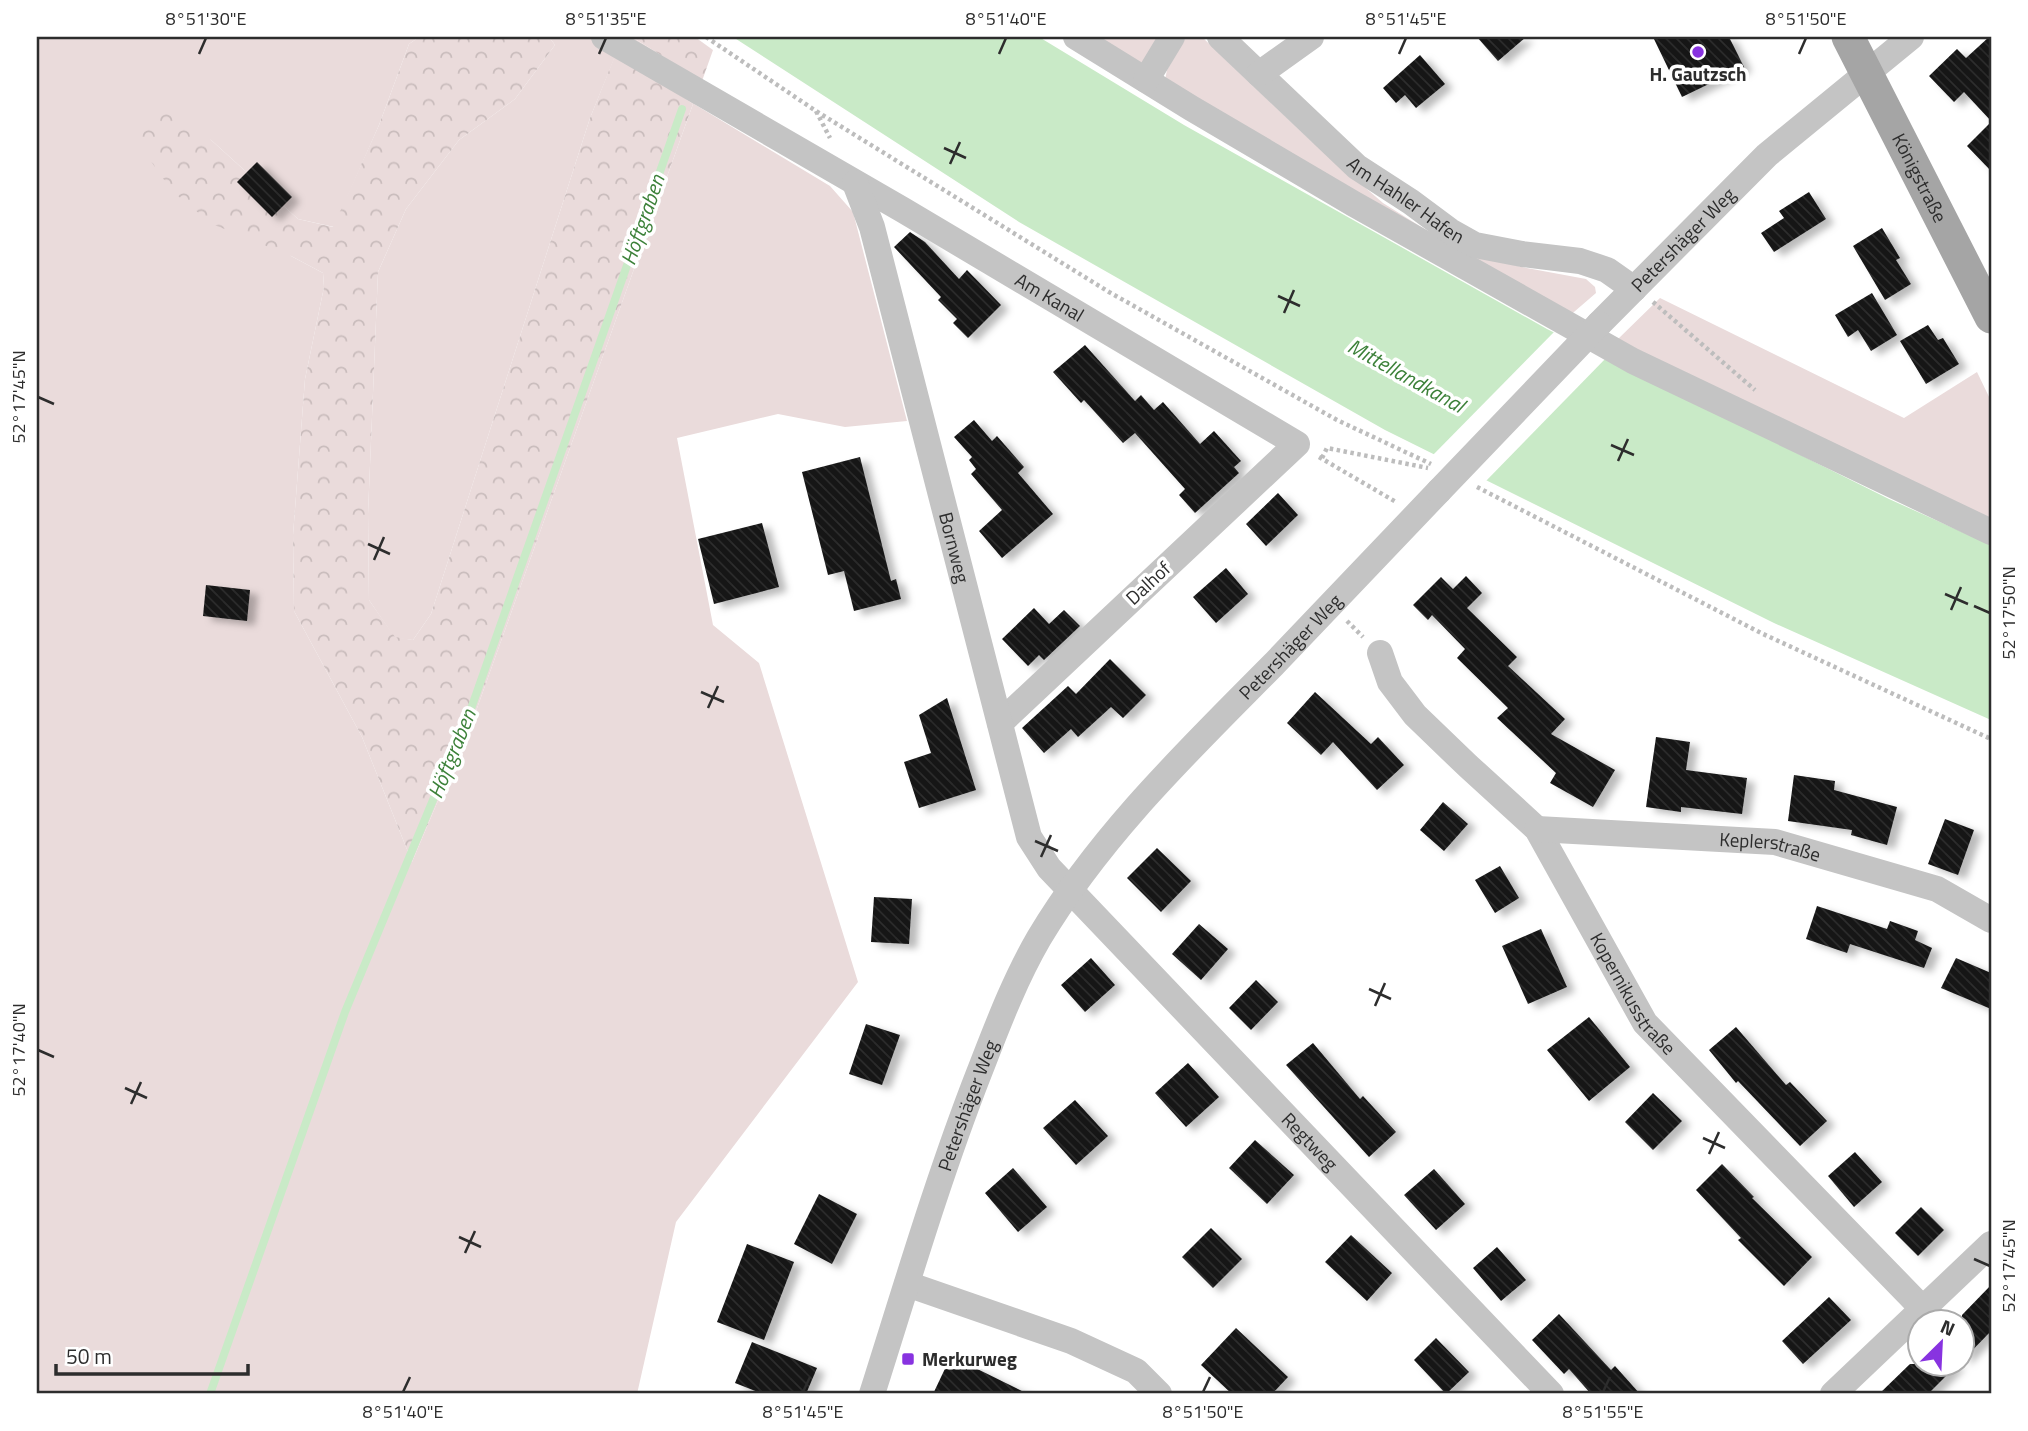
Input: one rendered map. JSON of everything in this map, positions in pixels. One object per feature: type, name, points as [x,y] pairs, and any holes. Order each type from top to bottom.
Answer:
[{"type":"main road","name":"Königstraße","points":[[1848,37],[1991,317]]},
{"type":"street","name":"Am Kanal","points":[[604,37],[1297,444]]},
{"type":"street","points":[[1076,37],[1354,204],[1633,361],[1991,532]]},
{"type":"street","points":[[1146,80],[1172,37]]},
{"type":"street","name":"Am Hahler Hafen","points":[[1220,37],[1357,167],[1450,231],[1475,245],[1580,261],[1608,270],[1633,289]]},
{"type":"street","points":[[1259,74],[1311,37]]},
{"type":"street","name":"Petershäger Weg","points":[[872,1394],[958,1126],[1005,1005],[1038,940],[1070,890],[1115,831],[1170,769],[1331,606],[1414,517],[1435,475],[1599,324],[1767,155],[1911,37]]},
{"type":"street","name":"Bornweg","points":[[855,183],[872,227],[1029,837],[1049,868],[1070,890]]},
{"type":"street","points":[[872,227],[902,210]]},
{"type":"street","name":"Dalhof","points":[[1000,723],[1297,444]]},
{"type":"street","name":"Kopernikusstraße","points":[[1380,653],[1390,682],[1415,715],[1537,829],[1645,1023],[1922,1308]]},
{"type":"street","name":"Keplerstraße","points":[[1537,829],[1775,842],[1937,889],[1991,920]]},
{"type":"street","name":"Regtweg","points":[[1070,890],[1551,1394]]},
{"type":"street","points":[[1924,1308],[1991,1244]]},
{"type":"street","points":[[907,1284],[1071,1341],[1136,1371],[1159,1394]]},
{"type":"street","points":[[1833,1394],[1906,1325]]},
{"type":"path","points":[[706,37],[816,111],[1108,292],[1435,475]]},
{"type":"path","points":[[1633,289],[1660,306],[1759,394]]},
{"type":"path","points":[[1297,444],[1391,498],[1414,517]]},
{"type":"path","points":[[1322,458],[1327,448],[1435,475]]},
{"type":"path","points":[[1471,484],[1762,633],[1991,739]]},
{"type":"path","points":[[1331,606],[1380,653]]},
{"type":"green space","points":[[37,37],[419,37],[409,44],[379,125],[334,227],[298,219],[210,139],[291,256],[323,273],[324,287],[305,379],[293,535],[294,611],[362,737],[412,862],[476,711],[693,104],[639,66],[614,59],[590,118],[431,614],[413,640],[395,638],[369,600],[368,514],[378,272],[406,209],[459,140],[515,99],[555,45],[549,37],[632,37],[702,81],[694,104],[830,186],[853,212],[907,421],[845,427],[778,414],[677,438],[713,625],[759,663],[858,982],[676,1222],[637,1394],[37,1394]]},
{"type":"green space","points":[[419,37],[549,37],[555,45],[515,99],[459,140],[406,209],[378,272],[368,514],[369,600],[395,637],[413,640],[431,614],[590,118],[614,58],[639,66],[693,104],[476,711],[412,862],[362,737],[294,611],[293,535],[305,379],[324,287],[323,273],[291,256],[212,224],[172,191],[133,136],[140,117],[166,112],[210,139],[298,219],[333,227],[379,125],[409,44]]},
{"type":"green space","points":[[632,37],[695,37],[713,50],[702,81]]},
{"type":"green space","points":[[1087,37],[1162,37],[1141,66]]},
{"type":"green space","points":[[1186,37],[1202,37],[1309,139],[1383,203],[1426,230],[1494,260],[1586,279],[1595,287],[1596,293],[1567,318],[1165,80],[1167,70]]},
{"type":"green space","points":[[1660,298],[1904,418],[1977,372],[1991,401],[1991,519],[1617,340]]},
{"type":"water","name":"Mittellandkanal","points":[[733,37],[1039,37],[1184,125],[1547,329],[1889,499],[1991,545],[1991,720],[1774,623],[1385,430],[1019,222]]},
{"type":"pier","points":[[1556,330],[1608,356],[1484,483],[1431,457]]},
{"type":"building","points":[[1477,37],[1526,37],[1498,61]]},
{"type":"building","name":"H. Gautzsch","points":[[1653,37],[1729,37],[1744,67],[1682,97]]},
{"type":"building","points":[[1989,37],[1991,121],[1964,92],[1954,102],[1929,76],[1957,49],[1966,58]]},
{"type":"building","points":[[1420,55],[1445,84],[1416,108],[1405,95],[1396,103],[1383,88]]},
{"type":"building","points":[[1991,122],[1991,171],[1967,146]]},
{"type":"building","points":[[257,162],[292,197],[272,217],[237,182]]},
{"type":"building","points":[[1809,192],[1826,219],[1774,252],[1761,233],[1784,218],[1779,211]]},
{"type":"building","points":[[1882,228],[1900,258],[1896,260],[1911,284],[1885,300],[1853,246]]},
{"type":"building","points":[[910,232],[925,242],[959,279],[967,270],[1001,305],[968,338],[953,323],[957,319],[938,300],[941,297],[894,247]]},
{"type":"building","points":[[1872,293],[1897,335],[1871,351],[1858,330],[1848,337],[1835,315]]},
{"type":"building","points":[[1928,325],[1938,340],[1943,338],[1959,364],[1926,384],[1900,341]]},
{"type":"building","points":[[1085,345],[1135,401],[1141,395],[1154,410],[1163,402],[1200,444],[1214,431],[1241,461],[1234,467],[1239,473],[1195,513],[1179,495],[1185,489],[1135,433],[1123,443],[1084,400],[1081,403],[1053,372]]},
{"type":"building","points":[[974,420],[992,441],[997,436],[1024,467],[1018,473],[1053,514],[1002,558],[979,531],[1002,510],[971,474],[976,469],[969,460],[972,457],[954,437]]},
{"type":"building","points":[[860,457],[891,581],[896,579],[901,599],[854,611],[844,571],[828,575],[802,472]]},
{"type":"building","points":[[1278,493],[1298,515],[1266,546],[1246,524]]},
{"type":"building","points":[[762,523],[779,587],[714,604],[698,539]]},
{"type":"building","points":[[1226,568],[1248,594],[1216,623],[1193,597]]},
{"type":"building","points":[[1466,576],[1482,593],[1467,608],[1517,657],[1508,666],[1565,719],[1551,734],[1615,770],[1593,807],[1550,783],[1556,773],[1497,718],[1508,708],[1457,658],[1465,649],[1432,615],[1428,620],[1413,605],[1441,577],[1453,589]]},
{"type":"building","points":[[206,585],[250,590],[247,621],[203,616]]},
{"type":"building","points":[[1034,608],[1049,624],[1064,610],[1080,626],[1044,660],[1039,655],[1028,666],[1002,639]]},
{"type":"building","points":[[1110,659],[1146,695],[1123,718],[1111,707],[1078,737],[1071,729],[1044,753],[1022,728],[1068,686],[1076,694]]},
{"type":"building","points":[[1315,692],[1371,744],[1378,737],[1404,765],[1377,790],[1333,742],[1321,755],[1287,723]]},
{"type":"building","points":[[947,698],[976,790],[919,808],[904,762],[931,753],[919,715]]},
{"type":"building","points":[[1656,737],[1690,742],[1686,770],[1747,778],[1742,814],[1681,807],[1681,812],[1646,807]]},
{"type":"building","points":[[1794,775],[1835,781],[1834,790],[1897,807],[1887,845],[1851,835],[1852,830],[1788,821]]},
{"type":"building","points":[[1443,802],[1468,824],[1444,851],[1420,830]]},
{"type":"building","points":[[1945,819],[1974,830],[1958,875],[1928,864]]},
{"type":"building","points":[[1157,848],[1191,881],[1161,912],[1127,878]]},
{"type":"building","points":[[1500,866],[1519,898],[1495,913],[1475,880]]},
{"type":"building","points":[[874,897],[912,899],[909,944],[871,942]]},
{"type":"building","points":[[1817,906],[1887,929],[1890,921],[1918,931],[1915,940],[1932,948],[1924,968],[1850,944],[1847,953],[1806,939]]},
{"type":"building","points":[[1199,924],[1228,949],[1201,980],[1172,954]]},
{"type":"building","points":[[1541,929],[1567,987],[1528,1004],[1502,946]]},
{"type":"building","points":[[1091,958],[1115,985],[1085,1012],[1061,985]]},
{"type":"building","points":[[1956,958],[1991,973],[1991,1009],[1941,988]]},
{"type":"building","points":[[1256,980],[1278,1002],[1251,1030],[1229,1008]]},
{"type":"building","points":[[1589,1017],[1630,1067],[1589,1101],[1547,1050]]},
{"type":"building","points":[[866,1024],[900,1035],[882,1085],[849,1074]]},
{"type":"building","points":[[1736,1027],[1786,1085],[1790,1082],[1827,1121],[1800,1146],[1738,1081],[1736,1083],[1709,1050]]},
{"type":"building","points":[[1313,1043],[1360,1099],[1363,1096],[1396,1132],[1369,1157],[1286,1065]]},
{"type":"building","points":[[1188,1063],[1219,1097],[1186,1127],[1155,1093]]},
{"type":"building","points":[[1653,1093],[1682,1121],[1653,1150],[1625,1122]]},
{"type":"building","points":[[1075,1100],[1108,1136],[1076,1165],[1043,1128]]},
{"type":"building","points":[[1255,1140],[1294,1175],[1267,1204],[1229,1168]]},
{"type":"building","points":[[1855,1152],[1882,1182],[1854,1207],[1828,1176]]},
{"type":"building","points":[[1722,1164],[1812,1257],[1784,1286],[1738,1240],[1741,1238],[1696,1190]]},
{"type":"building","points":[[1013,1168],[1047,1207],[1018,1232],[985,1193]]},
{"type":"building","points":[[1434,1169],[1465,1204],[1436,1230],[1404,1195]]},
{"type":"building","points":[[819,1194],[857,1214],[832,1264],[794,1244]]},
{"type":"building","points":[[1921,1207],[1944,1230],[1918,1256],[1895,1233]]},
{"type":"building","points":[[1211,1228],[1242,1259],[1213,1288],[1182,1257]]},
{"type":"building","points":[[1351,1235],[1392,1273],[1367,1301],[1325,1262]]},
{"type":"building","points":[[747,1244],[794,1262],[764,1340],[717,1322]]},
{"type":"building","points":[[1497,1247],[1526,1280],[1501,1301],[1473,1268]]},
{"type":"building","points":[[1991,1285],[1991,1331],[1976,1347],[1976,1308],[1969,1308]]},
{"type":"building","points":[[1829,1297],[1851,1320],[1803,1364],[1782,1341]]},
{"type":"building","points":[[1559,1314],[1611,1370],[1615,1366],[1640,1394],[1591,1394],[1569,1369],[1564,1374],[1532,1340]]},
{"type":"building","points":[[1236,1328],[1288,1377],[1272,1394],[1232,1394],[1201,1365]]},
{"type":"building","points":[[1436,1338],[1469,1372],[1446,1394],[1414,1360]]},
{"type":"building","points":[[752,1342],[817,1368],[806,1394],[763,1394],[735,1383]]},
{"type":"building","points":[[951,1356],[1028,1394],[933,1394]]},
{"type":"building","points":[[1906,1368],[1906,1378],[1944,1378],[1928,1394],[1879,1394]]},
{"type":"waterway","name":"Höftgraben","points":[[210,1394],[345,1012],[472,706],[682,109]]},
{"type":"place","name":"H. Gautzsch","points":[[1698,52]]},
{"type":"place","name":"Merkurweg","points":[[908,1359]]}]
